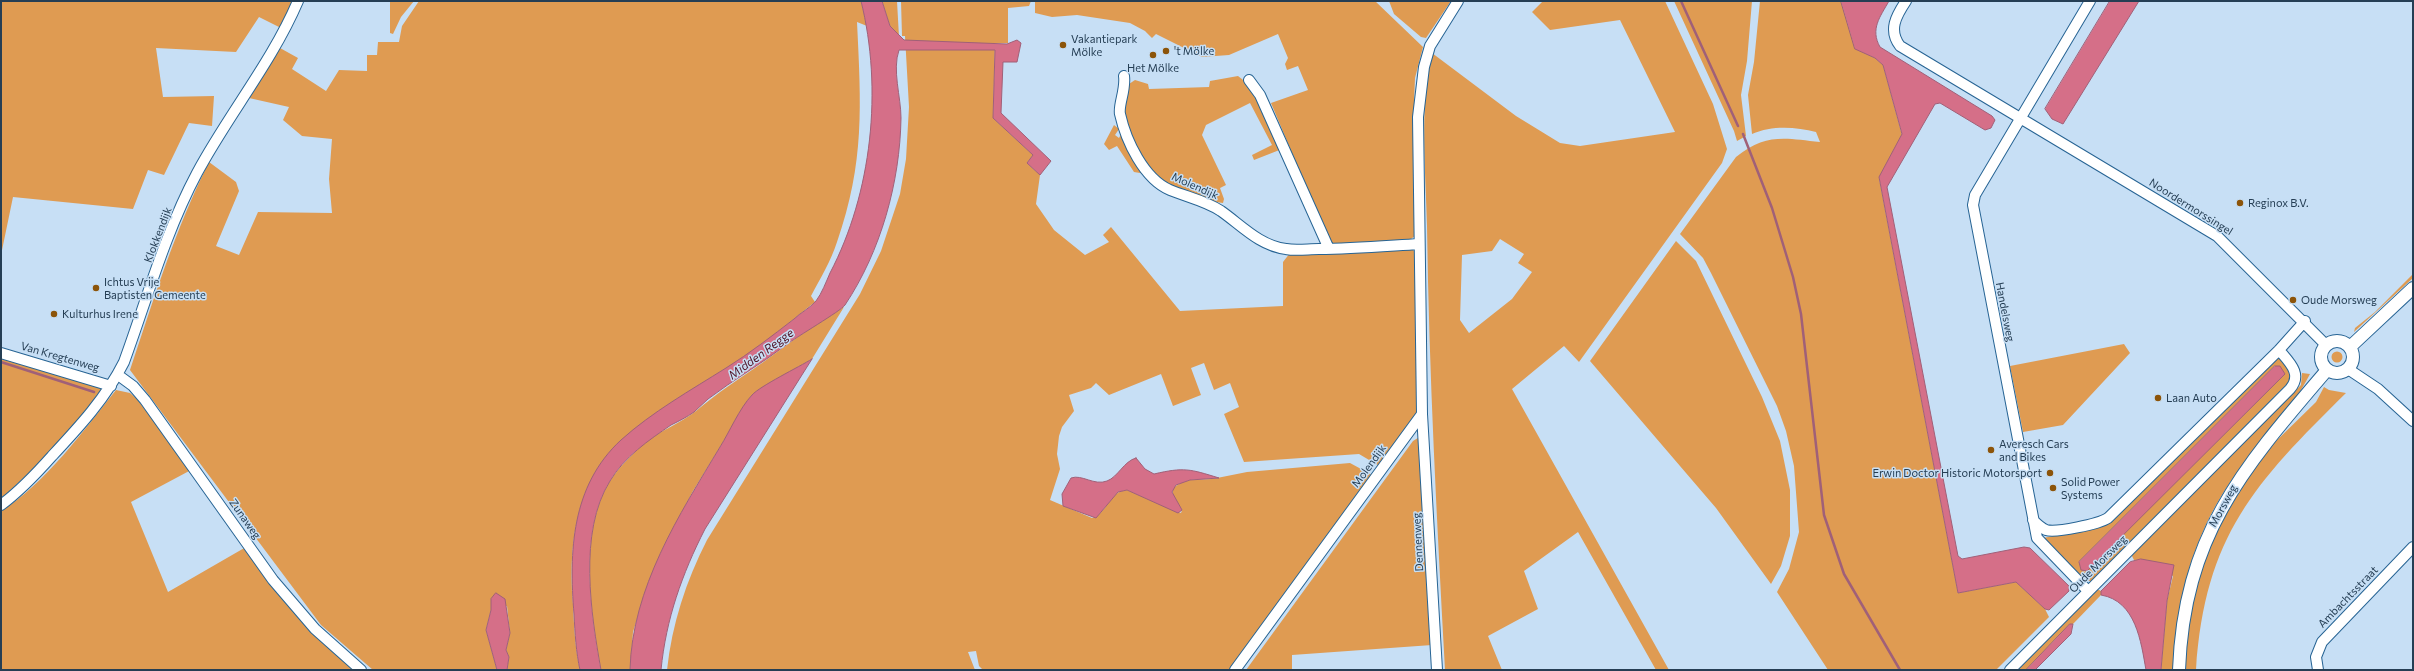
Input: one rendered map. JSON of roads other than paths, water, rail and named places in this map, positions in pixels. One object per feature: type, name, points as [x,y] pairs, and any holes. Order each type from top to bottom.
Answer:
[{"type":"main road","points":[[2350,347],[2413,288]]},
{"type":"main road","points":[[2338,341],[2350,347],[2353,358],[2348,369],[2336,373],[2327,370],[2322,364],[2321,356],[2326,345],[2338,341]]},
{"type":"main road","name":"Morsweg","points":[[2179,670],[2184,611],[2203,545],[2216,516],[2237,482],[2260,451],[2327,370]]},
{"type":"street","name":"Klokkendijk","points":[[1,505],[28,482],[82,424],[118,375],[173,226],[196,174],[224,125],[284,30],[298,1]]},
{"type":"street","points":[[1422,414],[1418,117],[1424,66],[1430,46],[1458,1]]},
{"type":"street","name":"Noordermorssingel","points":[[1906,1],[1893,27],[1895,38],[1900,46],[2217,236],[2305,321],[2326,345]]},
{"type":"street","points":[[2020,119],[2090,1]]},
{"type":"street","name":"Molendijk","points":[[1124,76],[1126,87],[1120,113],[1140,164],[1155,180],[1169,190],[1219,210],[1260,240],[1274,247],[1286,249],[1329,249],[1419,244]]},
{"type":"street","points":[[1249,80],[1260,95],[1329,249]]},
{"type":"street","name":"Handelsweg","points":[[2020,119],[1975,194],[1973,205],[2037,538],[2088,590]]},
{"type":"street","points":[[2033,520],[2046,530],[2055,530],[2101,522],[2108,518],[2279,350],[2305,321]]},
{"type":"street","name":"Oude Morsweg","points":[[2010,670],[2088,590],[2290,390],[2295,382],[2295,370],[2279,350]]},
{"type":"street","name":"Van Kregtenweg","points":[[1,353],[111,386]]},
{"type":"street","points":[[2348,369],[2378,389],[2413,421]]},
{"type":"street","name":"Zunaweg","points":[[118,375],[133,386],[145,400],[273,580],[295,607],[325,639],[361,670]]},
{"type":"street","name":"Molendijk","points":[[1235,670],[1422,414]]},
{"type":"street","name":"Dennenweg","points":[[1422,414],[1437,670]]},
{"type":"street","name":"Ambachtsstraat","points":[[2318,670],[2316,657],[2322,642],[2413,547]]},
{"type":"water","name":"Midden Regge","points":[[861,1],[882,1],[890,26],[904,40],[1007,44],[1017,40],[1021,43],[1017,62],[1003,62],[1001,113],[1051,161],[1040,175],[1027,163],[1033,155],[993,118],[995,50],[899,50],[896,66],[901,118],[897,167],[886,215],[878,239],[858,284],[842,308],[791,341],[718,392],[694,412],[654,437],[622,464],[616,472],[600,501],[590,548],[591,599],[601,670],[580,670],[576,642],[573,591],[573,544],[583,499],[592,478],[604,458],[621,440],[646,420],[744,356],[814,304],[822,291],[844,242],[856,209],[870,140],[872,105],[871,69],[868,35]]},
{"type":"water","points":[[1841,1],[1889,1],[1877,23],[1876,34],[1880,47],[1992,116],[1995,120],[1991,128],[1985,130],[1940,103],[1935,104],[1887,187],[1958,556],[1962,559],[2024,547],[2030,548],[2069,586],[2069,591],[2049,610],[2045,609],[2016,582],[1958,593],[1879,177],[1902,134],[1883,65],[1875,58],[1855,49]]},
{"type":"water","points":[[2110,1],[2139,1],[2063,124],[2052,119],[2045,109]]},
{"type":"water","points":[[812,359],[705,529],[689,563],[676,597],[663,651],[661,670],[630,670],[633,640],[639,610],[660,553],[689,499],[739,413],[756,391]]},
{"type":"water","points":[[2275,366],[2280,366],[2285,374],[2087,571],[2081,570],[2079,562]]},
{"type":"water","points":[[1136,458],[1145,469],[1154,474],[1173,470],[1187,470],[1219,478],[1190,480],[1176,485],[1172,492],[1182,510],[1178,513],[1127,490],[1118,492],[1096,518],[1063,506],[1062,494],[1071,478],[1079,477],[1097,482],[1107,481],[1111,479],[1128,462]]},
{"type":"water","points":[[2141,559],[2174,565],[2167,601],[2161,670],[2146,670],[2139,636],[2135,624],[2129,614],[2122,605],[2113,599],[2101,595],[2101,591],[2130,562]]},
{"type":"water","points":[[496,593],[505,599],[510,633],[506,650],[509,657],[507,670],[497,670],[486,630],[491,610],[491,599]]},
{"type":"water","points":[[2070,624],[2073,624],[2071,634],[2035,670],[2026,670]]},
{"type":"waterway","points":[[1681,1],[1738,126]]},
{"type":"waterway","points":[[1743,134],[1772,208],[1793,277],[1801,314],[1824,515],[1844,574],[1900,670]]},
{"type":"waterway","points":[[1,362],[94,392]]},
{"type":"place","name":"Vakantiepark Mölke","points":[[1063,45]]},
{"type":"place","name":"'t Mölke","points":[[1166,51]]},
{"type":"place","name":"Het Mölke","points":[[1153,55]]},
{"type":"place","name":"Reginox B.V.","points":[[2240,203]]},
{"type":"place","name":"Ichtus Vrije Baptisten Gemeente","points":[[96,288]]},
{"type":"place","name":"Oude Morsweg","points":[[2293,300]]},
{"type":"place","name":"Kulturhus Irene","points":[[54,314]]},
{"type":"place","name":"Laan Auto","points":[[2158,398]]},
{"type":"place","name":"Averesch Cars and Bikes","points":[[1991,450]]},
{"type":"place","name":"Erwin Doctor Historic Motorsport","points":[[2050,473]]},
{"type":"place","name":"Solid Power Systems","points":[[2053,488]]}]
